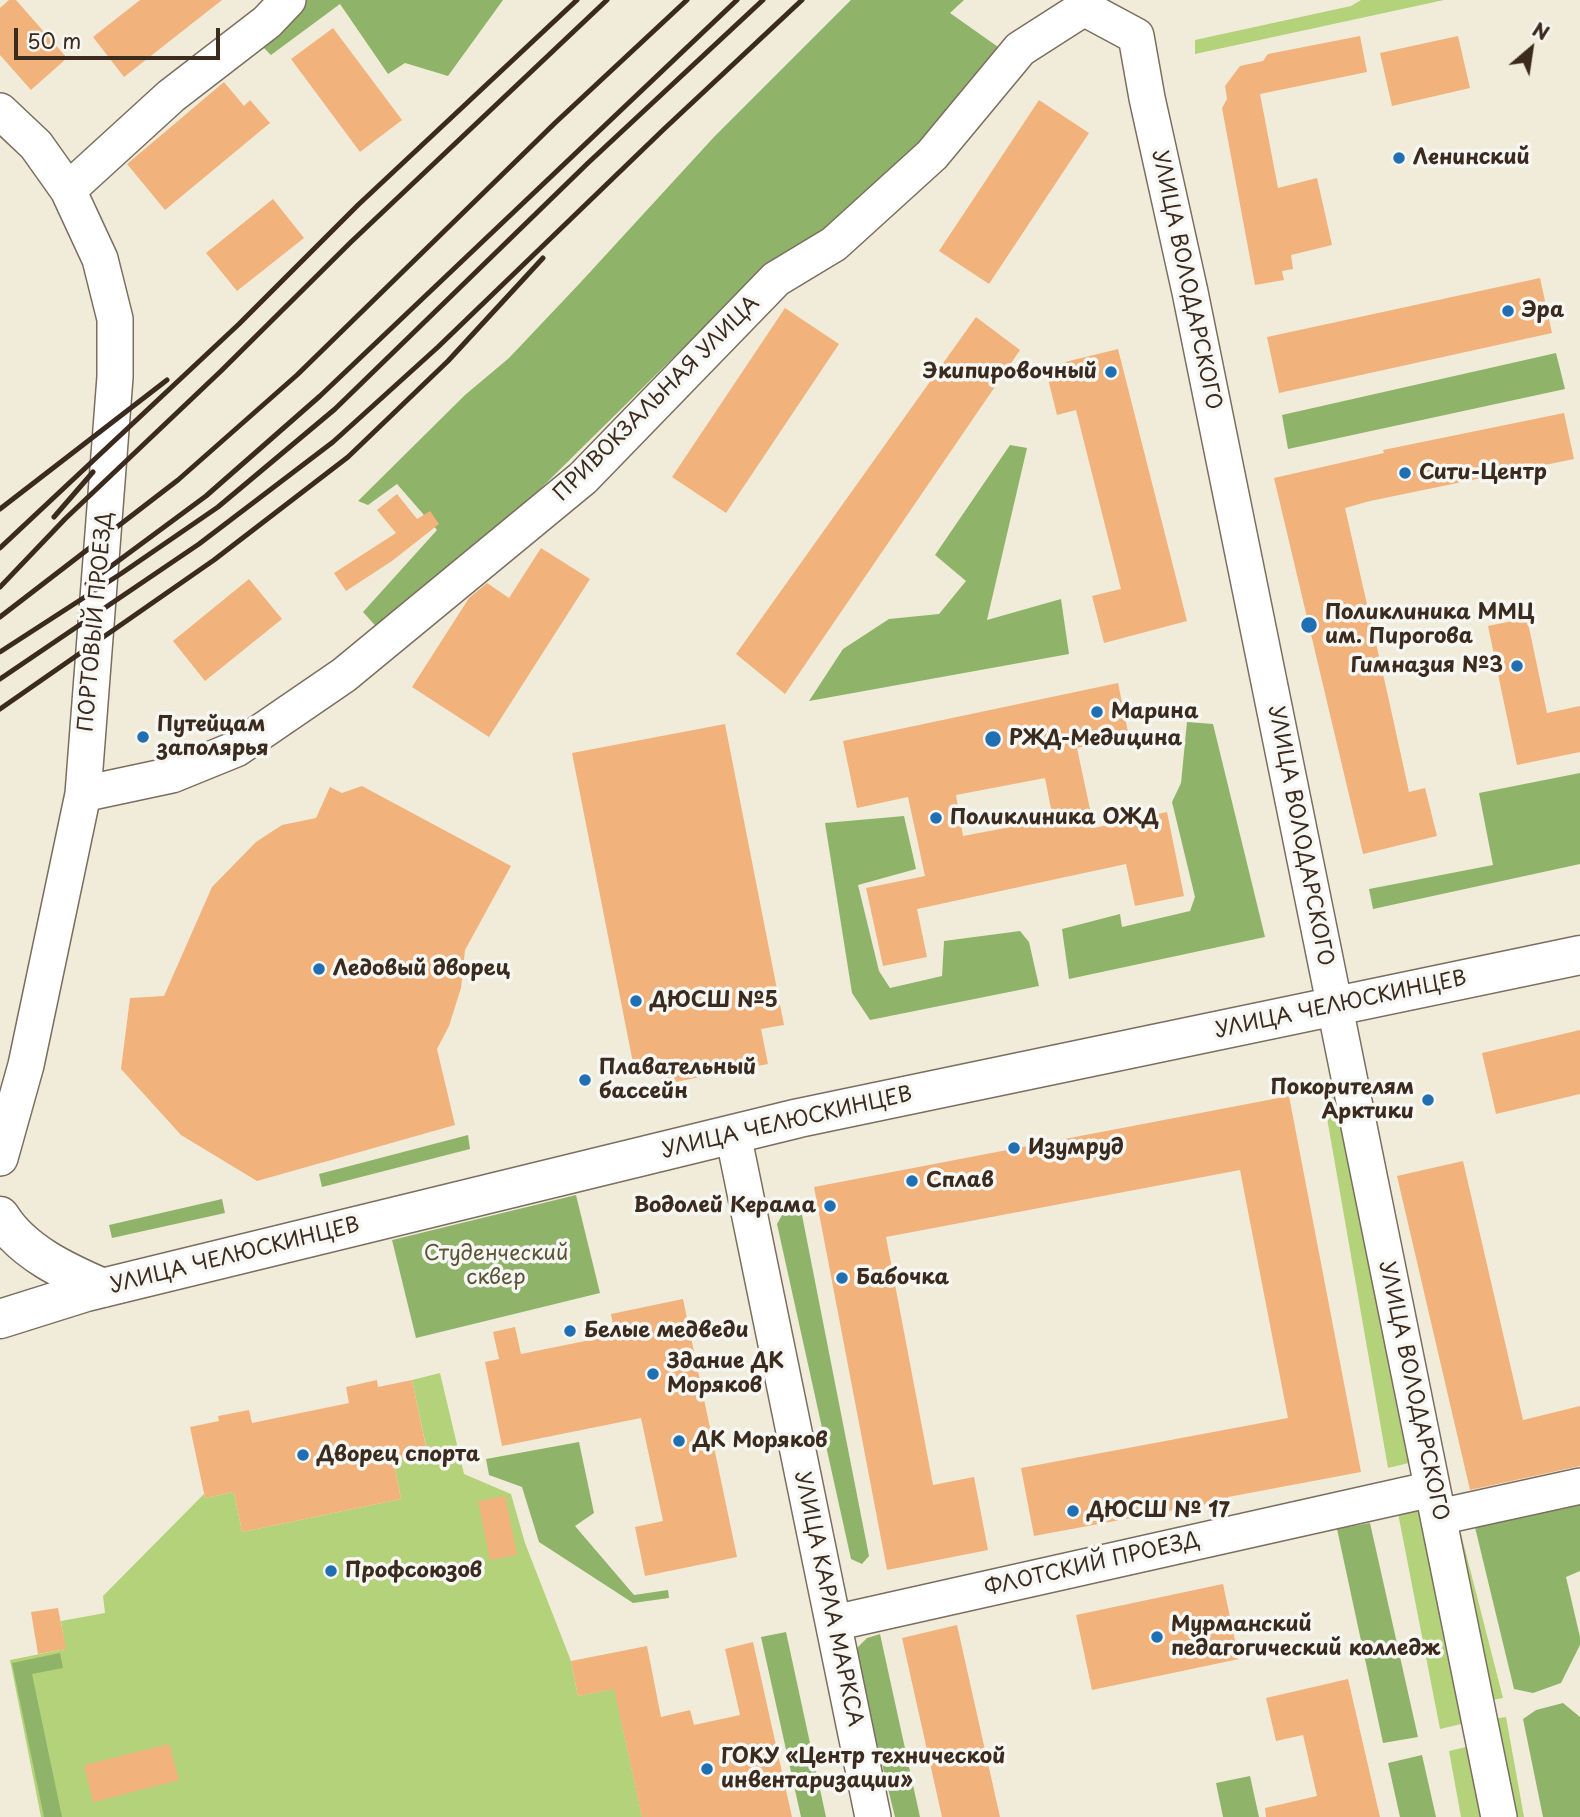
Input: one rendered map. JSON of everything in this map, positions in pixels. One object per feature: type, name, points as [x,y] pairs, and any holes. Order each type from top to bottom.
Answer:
[{"type":"main road","name":"УЛИЦА ЧЕЛЮСКИНЦЕВ","points":[[0,1319],[103,1288],[799,1118],[1580,955]]},
{"type":"main road","points":[[0,1216],[20,1241],[62,1268],[103,1288]]},
{"type":"street","points":[[68,190],[171,96],[267,22],[288,0]]},
{"type":"street","name":"ПРИВОКЗАЛЬНАЯ УЛИЦА","points":[[83,794],[172,775],[236,749],[344,675],[583,478],[776,279],[834,244],[932,155],[1020,48],[1084,8]]},
{"type":"street","name":"УЛИЦА ВОЛОДАРСКОГО","points":[[1084,8],[1136,36],[1499,1817]]},
{"type":"street","name":"ПОРТОВЫЙ ПРОЕЗД","points":[[0,111],[36,145],[68,190],[100,259],[115,319],[115,377],[83,794],[13,1064],[0,1158]]},
{"type":"street","name":"УЛИЦА КАРЛА МАРКСА","points":[[733,1134],[873,1817]]},
{"type":"street","name":"ФЛОТСКИЙ ПРОЕЗД","points":[[834,1623],[1435,1503],[1580,1486]]},
{"type":"green space","points":[[301,0],[503,0],[448,76],[405,63],[388,74],[340,4],[271,55],[256,40]]},
{"type":"green space","points":[[851,0],[964,0],[950,13],[1001,49],[922,146],[840,219],[766,266],[526,503],[382,633],[363,612],[437,530],[397,484],[368,505],[358,501],[465,395],[509,358],[714,137]]},
{"type":"green space","points":[[1361,0],[1444,0],[1195,54],[1195,40],[1351,6]]},
{"type":"green space","points":[[1556,353],[1565,389],[1288,449],[1282,415]]},
{"type":"green space","points":[[1010,445],[1027,448],[987,620],[1061,599],[1069,654],[809,701],[843,649],[889,619],[939,614],[966,581],[935,555]]},
{"type":"green space","points":[[1187,722],[1213,724],[1265,937],[1069,979],[1062,929],[1120,914],[1122,927],[1190,911],[1195,897],[1172,802],[1181,783]]},
{"type":"green space","points":[[1580,773],[1580,864],[1373,909],[1369,889],[1493,865],[1479,793]]},
{"type":"green space","points":[[904,816],[916,869],[858,885],[879,971],[890,988],[942,976],[944,941],[1020,931],[1029,942],[1039,986],[870,1020],[852,993],[825,823]]},
{"type":"green space","points":[[1345,1091],[1413,1462],[1388,1468],[1323,1095]]},
{"type":"green space","points":[[468,1135],[470,1149],[322,1187],[319,1174]]},
{"type":"green space","name":"Студенческий сквер","points":[[576,1195],[600,1293],[416,1338],[392,1240]]},
{"type":"green space","points":[[222,1199],[225,1213],[112,1238],[109,1225]]},
{"type":"green space","points":[[786,1208],[801,1210],[869,1556],[862,1564],[851,1559],[777,1224]]},
{"type":"green space","name":"Профсоюзов","points":[[440,1373],[464,1474],[511,1494],[525,1543],[571,1661],[578,1696],[617,1688],[622,1725],[642,1816],[659,1817],[41,1817],[10,1660],[65,1649],[61,1621],[105,1613],[103,1596],[204,1494],[205,1498],[234,1492],[242,1532],[401,1499],[393,1458],[427,1451],[412,1380]]},
{"type":"green space","points":[[579,1442],[594,1513],[575,1526],[634,1595],[668,1590],[669,1598],[633,1603],[539,1542],[522,1487],[489,1475],[486,1459]]},
{"type":"green space","points":[[1580,1495],[1580,1571],[1566,1577],[1580,1645],[1561,1683],[1533,1693],[1514,1689],[1473,1519]]},
{"type":"green space","points":[[1422,1503],[1470,1722],[1440,1729],[1397,1508]]},
{"type":"green space","points":[[1370,1523],[1418,1737],[1383,1743],[1337,1529]]},
{"type":"green space","points":[[1459,1526],[1503,1698],[1481,1702],[1441,1528]]},
{"type":"green space","points":[[786,1632],[826,1817],[801,1817],[761,1637]]},
{"type":"green space","points":[[880,1634],[920,1817],[895,1817],[854,1651],[867,1638]]},
{"type":"green space","points":[[60,1653],[63,1668],[32,1674],[62,1817],[44,1817],[12,1663]]},
{"type":"green space","points":[[1563,1703],[1580,1717],[1580,1817],[1543,1817],[1523,1719],[1536,1710]]},
{"type":"green space","points":[[1506,1717],[1524,1817],[1506,1817],[1487,1720]]},
{"type":"green space","points":[[1475,1745],[1488,1817],[1461,1817],[1449,1751]]},
{"type":"green space","points":[[1422,1755],[1436,1817],[1400,1817],[1388,1763]]},
{"type":"green space","points":[[1250,1776],[1259,1817],[1223,1817],[1216,1783]]},
{"type":"building","points":[[9,0],[16,0],[67,58],[31,90],[0,55],[0,8]]},
{"type":"building","points":[[140,0],[222,0],[124,77],[93,37]]},
{"type":"building","points":[[333,28],[402,120],[360,152],[291,59]]},
{"type":"building","points":[[1360,36],[1367,72],[1260,94],[1278,188],[1317,178],[1332,245],[1291,255],[1293,269],[1282,271],[1284,280],[1255,285],[1222,108],[1227,99],[1225,86],[1240,66],[1263,61],[1268,54]]},
{"type":"building","points":[[1458,36],[1470,88],[1392,106],[1380,53]]},
{"type":"building","points":[[224,82],[244,106],[250,100],[270,123],[165,210],[127,164]]},
{"type":"building","points":[[1039,100],[1089,133],[989,284],[939,251]]},
{"type":"building","points":[[273,199],[304,238],[237,291],[206,253]]},
{"type":"building","points":[[1540,278],[1552,333],[1279,393],[1267,337]]},
{"type":"building","points":[[785,308],[839,344],[726,513],[672,477]]},
{"type":"building","points":[[976,317],[1020,350],[785,694],[736,654]]},
{"type":"building","points":[[1118,349],[1187,621],[1104,643],[1092,596],[1121,589],[1076,410],[1057,415],[1045,367]]},
{"type":"building","points":[[1564,413],[1574,459],[1345,508],[1409,792],[1425,788],[1437,836],[1363,854],[1274,478],[1384,453],[1383,450]]},
{"type":"building","points":[[397,494],[417,519],[430,511],[439,524],[392,561],[346,591],[334,573],[396,533],[377,510]]},
{"type":"building","points":[[541,548],[590,579],[489,737],[412,687],[469,598],[487,583],[509,598]]},
{"type":"building","points":[[249,579],[282,619],[205,681],[173,641]]},
{"type":"building","name":"Гимназия №3","points":[[1527,618],[1547,713],[1580,706],[1580,752],[1517,765],[1488,626]]},
{"type":"building","name":"Поликлиника ОЖД","points":[[1118,683],[1129,737],[1077,748],[1094,828],[1167,812],[1184,896],[1135,906],[1126,864],[917,909],[927,957],[883,966],[866,888],[925,876],[908,797],[857,808],[843,741]],"holes":[[[1045,778],[1053,819],[963,836],[956,795]]]},
{"type":"building","points":[[725,724],[784,1025],[761,1029],[768,1064],[665,1084],[660,1058],[633,1063],[572,753]]},
{"type":"building","name":"Ледовый дворец","points":[[362,786],[511,866],[465,950],[461,988],[449,1026],[437,1049],[455,1125],[257,1181],[181,1135],[121,1069],[130,998],[164,996],[212,887],[256,842],[282,825],[316,818],[330,787],[342,793]]},
{"type":"building","points":[[1580,1030],[1580,1094],[1496,1114],[1482,1053]]},
{"type":"building","points":[[1289,1096],[1361,1472],[1034,1536],[1021,1468],[1288,1418],[1240,1170],[886,1237],[933,1485],[974,1477],[988,1550],[887,1570],[814,1187]]},
{"type":"building","points":[[1463,1161],[1523,1420],[1580,1406],[1580,1466],[1470,1490],[1397,1176]]},
{"type":"building","name":"ДК Моряков","points":[[683,1299],[737,1557],[645,1576],[635,1527],[663,1521],[641,1418],[502,1446],[485,1362],[499,1359],[493,1332],[515,1327],[521,1354],[615,1335],[611,1314]]},
{"type":"building","name":"Дворец спорта","points":[[377,1380],[378,1387],[412,1380],[427,1452],[393,1458],[401,1499],[242,1532],[234,1492],[205,1498],[190,1427],[219,1421],[218,1416],[249,1410],[252,1423],[349,1403],[346,1387]]},
{"type":"building","points":[[505,1496],[517,1555],[490,1560],[478,1501]]},
{"type":"building","name":"Мурманский педагогический колледж","points":[[1223,1584],[1239,1659],[1092,1690],[1076,1615]]},
{"type":"building","points":[[58,1608],[66,1649],[38,1654],[31,1612]]},
{"type":"building","points":[[957,1625],[1000,1817],[942,1817],[902,1638]]},
{"type":"building","name":"ГОКУ «Центр технической инвентаризации»","points":[[753,1642],[792,1817],[642,1817],[614,1689],[578,1696],[571,1661],[647,1646],[661,1717],[690,1710],[694,1725],[740,1715],[725,1649]]},
{"type":"building","name":"Мурманский педагогический колледж","points":[[1348,1679],[1380,1817],[1266,1817],[1265,1808],[1317,1796],[1303,1735],[1276,1741],[1266,1698]]},
{"type":"building","points":[[169,1744],[179,1780],[93,1802],[84,1765]]},
{"type":"railway","points":[[0,548],[239,324],[358,205],[577,0]]},
{"type":"railway","points":[[0,587],[65,519],[221,371],[351,242],[607,0]]},
{"type":"railway","points":[[0,617],[178,480],[297,375],[555,123],[687,0]]},
{"type":"railway","points":[[87,584],[206,496],[320,396],[737,0]]},
{"type":"railway","points":[[0,652],[218,507],[335,409],[588,163],[763,0]]},
{"type":"railway","points":[[0,679],[199,544],[333,442],[438,347],[802,0]]},
{"type":"railway","points":[[0,709],[214,560],[348,457],[448,361],[543,258]]},
{"type":"railway","points":[[0,509],[167,380]]},
{"type":"railway","points":[[54,517],[93,472]]},
{"type":"place","name":"Ленинский","points":[[1399,158]]},
{"type":"place","name":"Эра","points":[[1508,311]]},
{"type":"place","name":"Экипировочный","points":[[1111,372]]},
{"type":"place","name":"Сити-Центр","points":[[1405,473]]},
{"type":"place","name":"Поликлиника ММЦ им. Пирогова","points":[[1309,625]]},
{"type":"place","name":"Гимназия №3","points":[[1517,666]]},
{"type":"place","name":"Марина","points":[[1097,712]]},
{"type":"place","name":"Путейцам заполярья","points":[[143,737]]},
{"type":"place","name":"РЖД-Медицина","points":[[993,739]]},
{"type":"place","name":"Поликлиника ОЖД","points":[[936,818]]},
{"type":"place","name":"Ледовый дворец","points":[[319,969]]},
{"type":"place","name":"ДЮСШ №5","points":[[636,1001]]},
{"type":"place","name":"Плавательный бассейн","points":[[585,1080]]},
{"type":"place","name":"Покорителям Арктики","points":[[1428,1100]]},
{"type":"place","name":"Изумруд","points":[[1014,1148]]},
{"type":"place","name":"Сплав","points":[[912,1181]]},
{"type":"place","name":"Водолей Керама","points":[[830,1206]]},
{"type":"place","name":"Бабочка","points":[[842,1278]]},
{"type":"place","name":"Белые медведи","points":[[570,1331]]},
{"type":"place","name":"Здание ДК Моряков","points":[[653,1374]]},
{"type":"place","name":"ДК Моряков","points":[[679,1441]]},
{"type":"place","name":"Дворец спорта","points":[[303,1455]]},
{"type":"place","name":"ДЮСШ № 17","points":[[1073,1511]]},
{"type":"place","name":"Профсоюзов","points":[[331,1571]]},
{"type":"place","name":"Мурманский педагогический колледж","points":[[1157,1637]]},
{"type":"place","name":"ГОКУ «Центр технической инвентаризации»","points":[[707,1769]]}]
